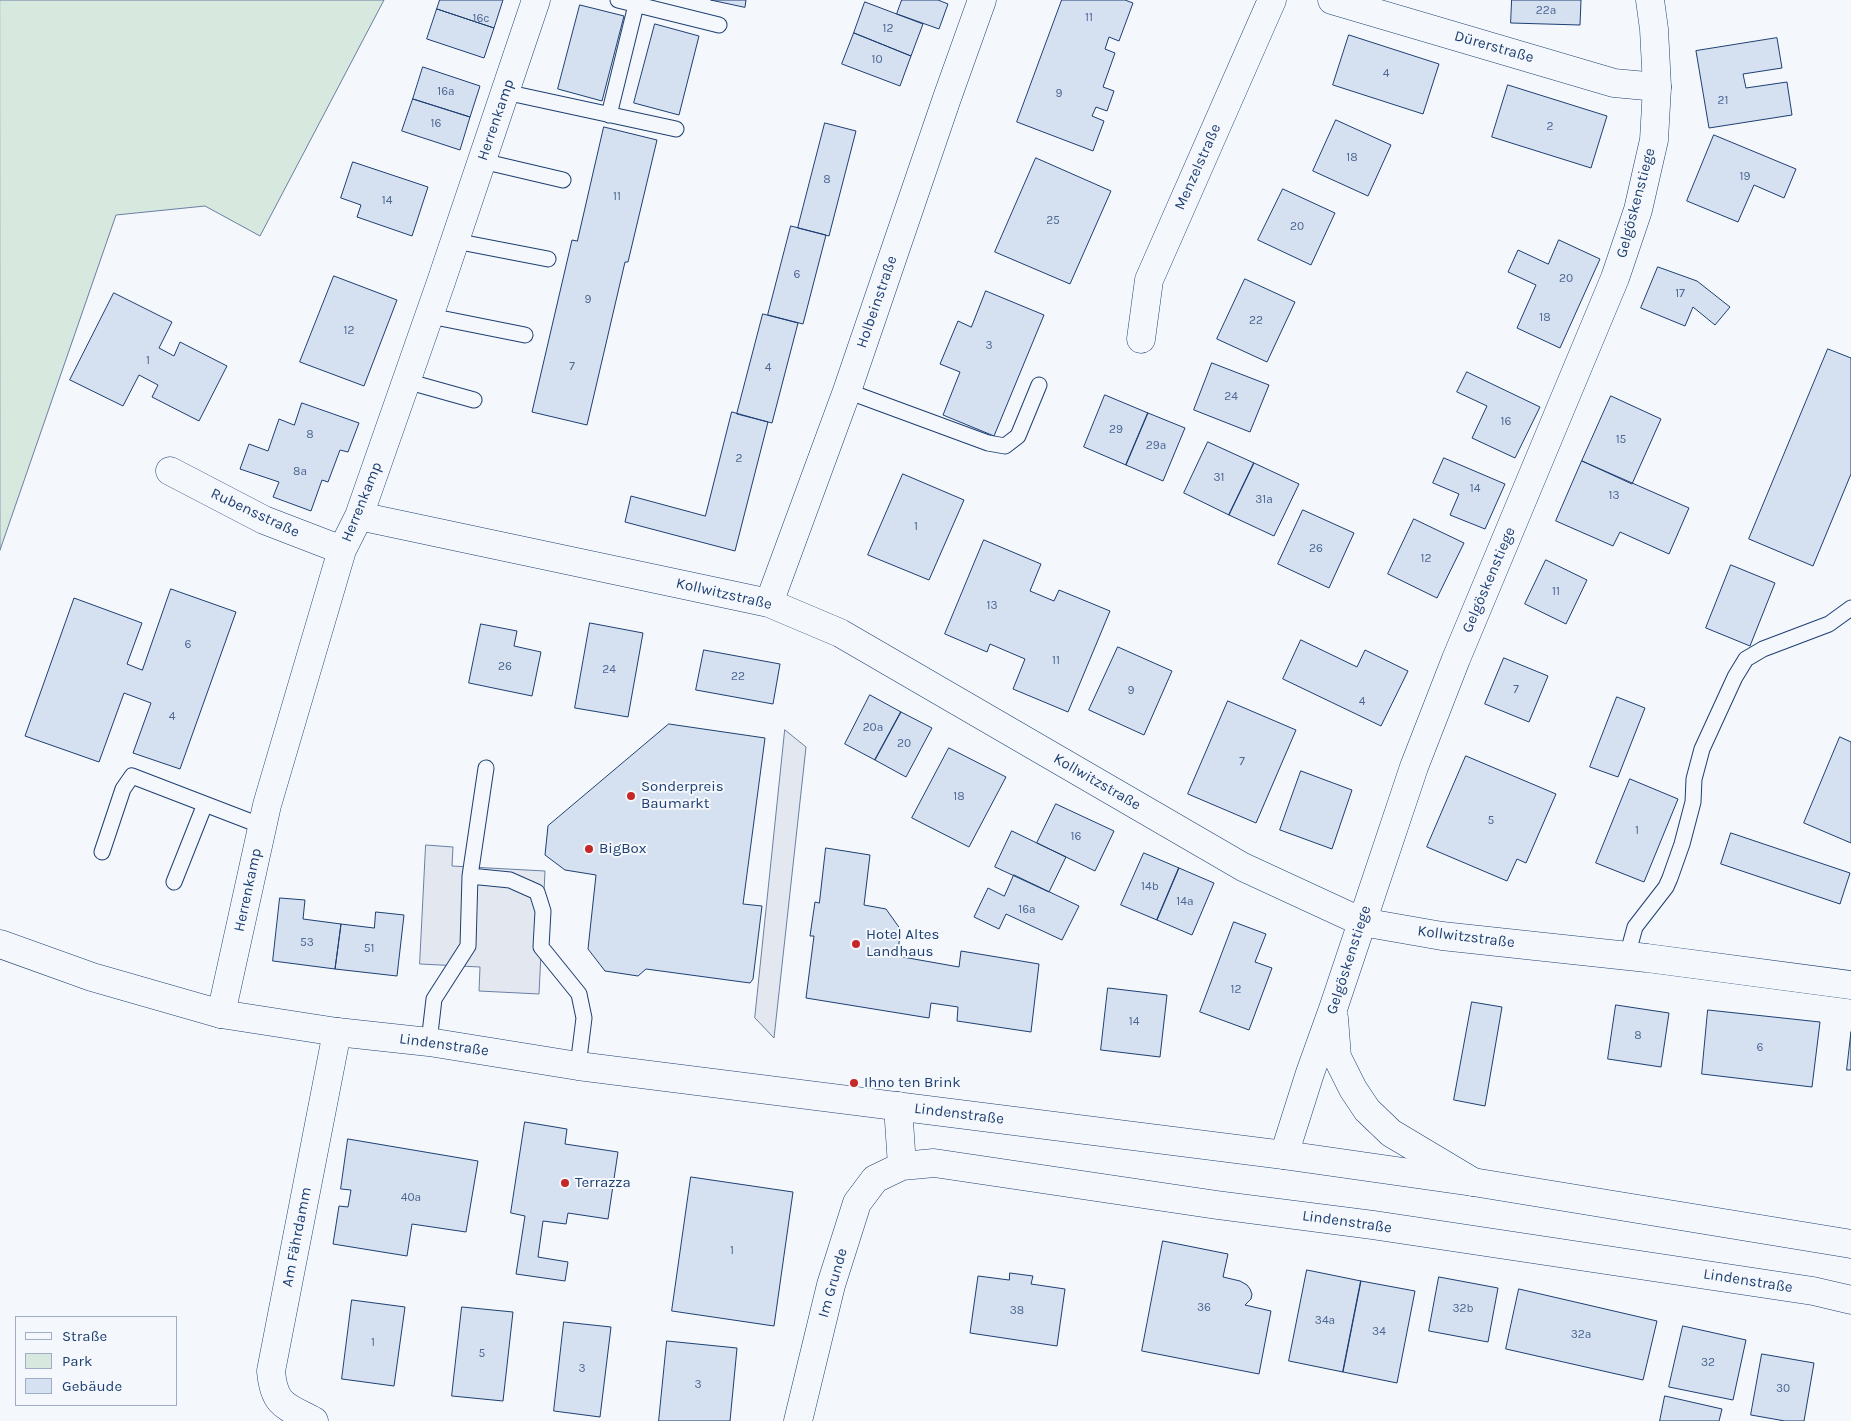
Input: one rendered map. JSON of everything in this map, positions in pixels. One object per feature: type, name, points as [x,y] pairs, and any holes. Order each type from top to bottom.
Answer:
[{"type":"street","name":"Herrenkamp","points":[[221,1014],[262,826],[342,550],[359,516],[430,316],[536,0]]},
{"type":"street","name":"Holbeinstraße","points":[[769,603],[847,392],[982,0]]},
{"type":"street","name":"Menzelstraße","points":[[1141,339],[1148,280],[1272,0]]},
{"type":"street","name":"Dürerstraße","points":[[1332,0],[1614,83],[1657,86]]},
{"type":"street","name":"Gelgöskenstiege","points":[[1284,1155],[1414,767],[1615,278],[1638,210],[1654,140],[1657,86],[1654,30],[1650,0]]},
{"type":"street","name":"Rubensstraße","points":[[170,472],[264,520],[342,550]]},
{"type":"street","name":"Kollwitzstraße","points":[[359,516],[769,603],[840,633],[1243,867],[1362,922],[1442,936],[1626,956],[1851,985]]},
{"type":"street","name":"Lindenstraße","points":[[0,944],[92,977],[221,1014],[337,1032],[429,1042],[578,1066],[1284,1155],[1473,1182],[1851,1244]]},
{"type":"street","points":[[1333,1009],[1337,1057],[1353,1090],[1367,1110],[1391,1133],[1473,1182]]},
{"type":"street","name":"Am Fährdamm","points":[[314,1421],[283,1405],[272,1389],[271,1370],[337,1032]]},
{"type":"street","name":"Lindenstraße","points":[[898,1106],[902,1166],[934,1164],[1217,1205],[1372,1225],[1813,1291],[1851,1300]]},
{"type":"street","name":"Im Grunde","points":[[798,1421],[831,1285],[857,1203],[875,1180],[902,1166]]},
{"type":"lane","points":[[618,0],[719,25]]},
{"type":"lane","points":[[609,115],[636,5]]},
{"type":"lane","points":[[506,92],[676,129]]},
{"type":"lane","points":[[482,161],[563,180]]},
{"type":"lane","points":[[455,241],[548,259]]},
{"type":"lane","points":[[430,316],[525,335]]},
{"type":"lane","points":[[406,382],[474,400]]},
{"type":"lane","points":[[847,392],[988,443],[1004,446],[1018,436],[1039,385]]},
{"type":"lane","points":[[1626,956],[1635,927],[1660,896],[1670,878],[1694,802],[1694,779],[1702,749],[1735,677],[1746,659],[1763,649],[1829,624],[1851,608]]},
{"type":"lane","points":[[429,1042],[434,999],[468,946],[470,876],[486,768]]},
{"type":"lane","points":[[102,852],[124,789],[132,776],[262,826]]},
{"type":"lane","points":[[174,882],[205,804]]},
{"type":"lane","points":[[470,876],[510,880],[537,892],[543,911],[542,947],[580,994],[584,1018],[578,1066]]},
{"type":"green space","points":[[0,0],[384,0],[260,236],[205,206],[116,215],[0,550]]},
{"type":"shaded area","points":[[785,730],[806,747],[774,1038],[755,1018]]},
{"type":"shaded area","points":[[426,845],[453,847],[452,866],[545,871],[539,994],[479,991],[480,967],[420,964]]},
{"type":"building","points":[[440,0],[503,0],[494,28],[437,9]]},
{"type":"building","points":[[711,0],[746,0],[745,7]]},
{"type":"building","points":[[902,0],[938,0],[948,4],[939,29],[897,14]]},
{"type":"building","points":[[1062,0],[1125,0],[1133,3],[1119,41],[1109,37],[1105,49],[1115,53],[1103,87],[1114,91],[1107,111],[1096,107],[1092,116],[1104,121],[1093,151],[1017,122]]},
{"type":"building","points":[[1512,0],[1581,0],[1580,25],[1511,23]]},
{"type":"building","points":[[865,2],[923,24],[911,56],[854,33]]},
{"type":"building","points":[[580,5],[624,16],[602,101],[558,89]]},
{"type":"building","points":[[437,9],[494,28],[484,58],[427,39]]},
{"type":"building","points":[[655,24],[699,36],[679,115],[634,103]]},
{"type":"building","points":[[854,33],[911,56],[900,86],[842,64]]},
{"type":"building","points":[[1349,35],[1439,64],[1423,114],[1333,85]]},
{"type":"building","points":[[1777,38],[1782,68],[1743,74],[1746,88],[1787,82],[1792,115],[1709,128],[1696,51]]},
{"type":"building","points":[[423,67],[480,86],[470,117],[413,99]]},
{"type":"building","points":[[1508,85],[1607,116],[1591,168],[1492,137]]},
{"type":"building","points":[[413,99],[470,117],[460,150],[402,131]]},
{"type":"building","points":[[1336,120],[1391,145],[1368,196],[1313,171]]},
{"type":"building","points":[[825,123],[856,131],[829,236],[798,228]]},
{"type":"building","points":[[604,127],[657,140],[628,262],[625,262],[587,425],[532,412],[572,240],[577,241]]},
{"type":"building","points":[[1714,135],[1796,169],[1784,198],[1754,185],[1738,222],[1687,201]]},
{"type":"building","points":[[1036,158],[1111,191],[1070,284],[995,252]]},
{"type":"building","points":[[353,162],[428,187],[412,236],[357,217],[361,205],[341,198]]},
{"type":"building","points":[[1283,189],[1335,213],[1311,265],[1258,240]]},
{"type":"building","points":[[791,226],[826,235],[803,324],[768,315]]},
{"type":"building","points":[[1559,240],[1600,259],[1560,348],[1517,328],[1536,285],[1508,272],[1518,250],[1548,264]]},
{"type":"building","points":[[1658,267],[1697,281],[1730,307],[1715,325],[1693,307],[1685,326],[1641,308]]},
{"type":"building","points":[[334,276],[397,300],[364,386],[300,362]]},
{"type":"building","points":[[1245,279],[1295,302],[1267,362],[1217,339]]},
{"type":"building","points":[[986,291],[1044,315],[994,436],[943,415],[960,372],[940,364],[958,321],[971,327]]},
{"type":"building","points":[[114,293],[172,322],[159,348],[174,356],[180,342],[227,366],[199,421],[152,397],[158,385],[139,375],[123,406],[70,380]]},
{"type":"building","points":[[763,314],[798,323],[772,423],[737,414]]},
{"type":"building","points":[[1828,349],[1851,358],[1851,474],[1813,566],[1749,539]]},
{"type":"building","points":[[1212,363],[1269,385],[1250,432],[1194,410]]},
{"type":"building","points":[[1467,372],[1540,407],[1515,458],[1472,438],[1487,406],[1457,392]]},
{"type":"building","points":[[1105,395],[1148,413],[1126,465],[1084,447]]},
{"type":"building","points":[[1611,396],[1661,419],[1632,484],[1582,461]]},
{"type":"building","points":[[302,403],[359,423],[348,452],[340,450],[328,482],[322,480],[311,511],[273,497],[279,482],[240,469],[249,444],[268,451],[279,419],[294,425]]},
{"type":"building","points":[[732,412],[768,422],[735,551],[625,522],[631,496],[705,516]]},
{"type":"building","points":[[1148,413],[1185,428],[1163,481],[1126,465]]},
{"type":"building","points":[[1208,442],[1254,463],[1229,515],[1184,493]]},
{"type":"building","points":[[1444,458],[1505,484],[1485,529],[1450,515],[1459,494],[1433,483]]},
{"type":"building","points":[[1582,461],[1689,508],[1669,554],[1620,532],[1613,546],[1556,521]]},
{"type":"building","points":[[1254,463],[1299,484],[1274,536],[1229,515]]},
{"type":"building","points":[[903,474],[964,500],[929,580],[868,555]]},
{"type":"building","points":[[1303,510],[1354,533],[1329,588],[1278,564]]},
{"type":"building","points":[[1414,519],[1464,543],[1437,598],[1388,574]]},
{"type":"building","points":[[984,540],[1041,564],[1030,591],[1054,601],[1059,590],[1110,611],[1068,712],[1013,689],[1025,659],[990,644],[987,652],[945,634]]},
{"type":"building","points":[[1546,560],[1587,580],[1566,624],[1525,604]]},
{"type":"building","points":[[1731,565],[1775,583],[1750,646],[1706,628]]},
{"type":"building","points":[[171,589],[236,612],[180,769],[133,753],[151,703],[124,693],[99,762],[25,736],[74,598],[142,623],[127,664],[142,670]]},
{"type":"building","points":[[590,623],[643,633],[628,717],[575,708]]},
{"type":"building","points":[[481,624],[517,631],[514,646],[541,652],[532,696],[469,683]]},
{"type":"building","points":[[1301,640],[1357,667],[1365,650],[1408,671],[1381,726],[1283,679]]},
{"type":"building","points":[[1118,647],[1172,671],[1144,735],[1089,710]]},
{"type":"building","points":[[704,650],[780,664],[773,704],[696,690]]},
{"type":"building","points":[[1504,658],[1548,676],[1529,722],[1485,704]]},
{"type":"building","points":[[870,695],[901,712],[875,760],[845,744]]},
{"type":"building","points":[[1617,697],[1645,708],[1618,777],[1590,767]]},
{"type":"building","points":[[1228,701],[1296,730],[1256,823],[1188,794]]},
{"type":"building","points":[[901,712],[932,728],[906,777],[875,760]]},
{"type":"building","points":[[669,724],[765,738],[743,904],[762,906],[753,979],[750,983],[646,969],[638,976],[605,971],[588,949],[596,875],[565,870],[545,855],[548,826]]},
{"type":"building","points":[[1840,737],[1851,742],[1851,843],[1804,823]]},
{"type":"building","points":[[949,748],[1006,777],[969,847],[912,818]]},
{"type":"building","points":[[1466,756],[1556,794],[1526,863],[1517,859],[1507,881],[1427,847]]},
{"type":"building","points":[[1301,771],[1352,790],[1332,849],[1280,830]]},
{"type":"building","points":[[1630,779],[1678,799],[1644,882],[1596,863]]},
{"type":"building","points":[[1056,804],[1114,831],[1095,871],[1037,843]]},
{"type":"building","points":[[1012,831],[1066,857],[1049,892],[995,867]]},
{"type":"building","points":[[1731,833],[1850,873],[1840,904],[1721,864]]},
{"type":"building","name":"Hotel Altes Landhaus","points":[[826,848],[870,855],[864,905],[886,909],[901,930],[897,956],[959,967],[961,951],[1039,964],[1031,1032],[957,1021],[958,1007],[931,1003],[929,1018],[806,998],[814,936],[810,936],[815,902],[819,903]]},
{"type":"building","points":[[1144,853],[1179,868],[1157,920],[1121,905]]},
{"type":"building","points":[[1179,868],[1214,883],[1192,935],[1157,920]]},
{"type":"building","points":[[1014,875],[1079,906],[1062,940],[1006,914],[999,929],[974,917],[988,888],[1004,896]]},
{"type":"building","points":[[280,898],[305,900],[303,919],[341,924],[335,969],[273,961]]},
{"type":"building","points":[[376,912],[404,915],[397,976],[335,969],[341,924],[374,928]]},
{"type":"building","points":[[1234,922],[1266,934],[1255,962],[1272,968],[1249,1030],[1200,1012]]},
{"type":"building","points":[[1108,988],[1167,995],[1160,1057],[1101,1050]]},
{"type":"building","points":[[1472,1002],[1502,1007],[1485,1106],[1454,1100]]},
{"type":"building","points":[[1616,1005],[1669,1013],[1661,1067],[1608,1059]]},
{"type":"building","points":[[1708,1010],[1820,1022],[1812,1087],[1702,1074]]},
{"type":"building","points":[[1851,1032],[1851,1070],[1847,1070]]},
{"type":"building","name":"Terrazza","points":[[525,1122],[567,1129],[565,1144],[618,1152],[608,1219],[568,1213],[566,1224],[543,1221],[538,1257],[568,1262],[565,1281],[516,1274],[525,1216],[511,1213]]},
{"type":"building","points":[[348,1139],[478,1161],[466,1232],[412,1224],[407,1256],[333,1244],[339,1206],[348,1207],[351,1190],[341,1189]]},
{"type":"building","points":[[691,1177],[793,1192],[774,1326],[672,1311]]},
{"type":"building","points":[[1163,1241],[1228,1254],[1223,1277],[1240,1281],[1247,1285],[1252,1294],[1251,1299],[1245,1305],[1271,1311],[1259,1374],[1142,1351]]},
{"type":"building","points":[[1307,1270],[1361,1281],[1343,1372],[1289,1361]]},
{"type":"building","points":[[1010,1273],[1033,1276],[1031,1284],[1065,1289],[1057,1346],[970,1333],[978,1276],[1009,1280]]},
{"type":"building","points":[[1439,1277],[1498,1288],[1488,1342],[1429,1331]]},
{"type":"building","points":[[1361,1281],[1415,1291],[1397,1383],[1343,1372]]},
{"type":"building","points":[[1519,1289],[1657,1321],[1643,1380],[1506,1349]]},
{"type":"building","points":[[352,1300],[405,1307],[394,1386],[342,1379]]},
{"type":"building","points":[[462,1307],[513,1312],[503,1401],[452,1396]]},
{"type":"building","points":[[564,1322],[611,1327],[600,1417],[554,1411]]},
{"type":"building","points":[[1683,1326],[1746,1340],[1733,1400],[1669,1387]]},
{"type":"building","points":[[667,1341],[737,1348],[730,1421],[659,1421]]},
{"type":"building","points":[[1762,1354],[1814,1363],[1804,1421],[1785,1421],[1751,1415]]},
{"type":"building","points":[[1665,1396],[1722,1409],[1719,1421],[1660,1421]]},
{"type":"place","name":"Sonderpreis Baumarkt","points":[[631,796]]},
{"type":"place","name":"BigBox","points":[[589,849]]},
{"type":"place","name":"Hotel Altes Landhaus","points":[[856,944]]},
{"type":"place","name":"Ihno ten Brink","points":[[854,1083]]},
{"type":"place","name":"Terrazza","points":[[565,1183]]}]
